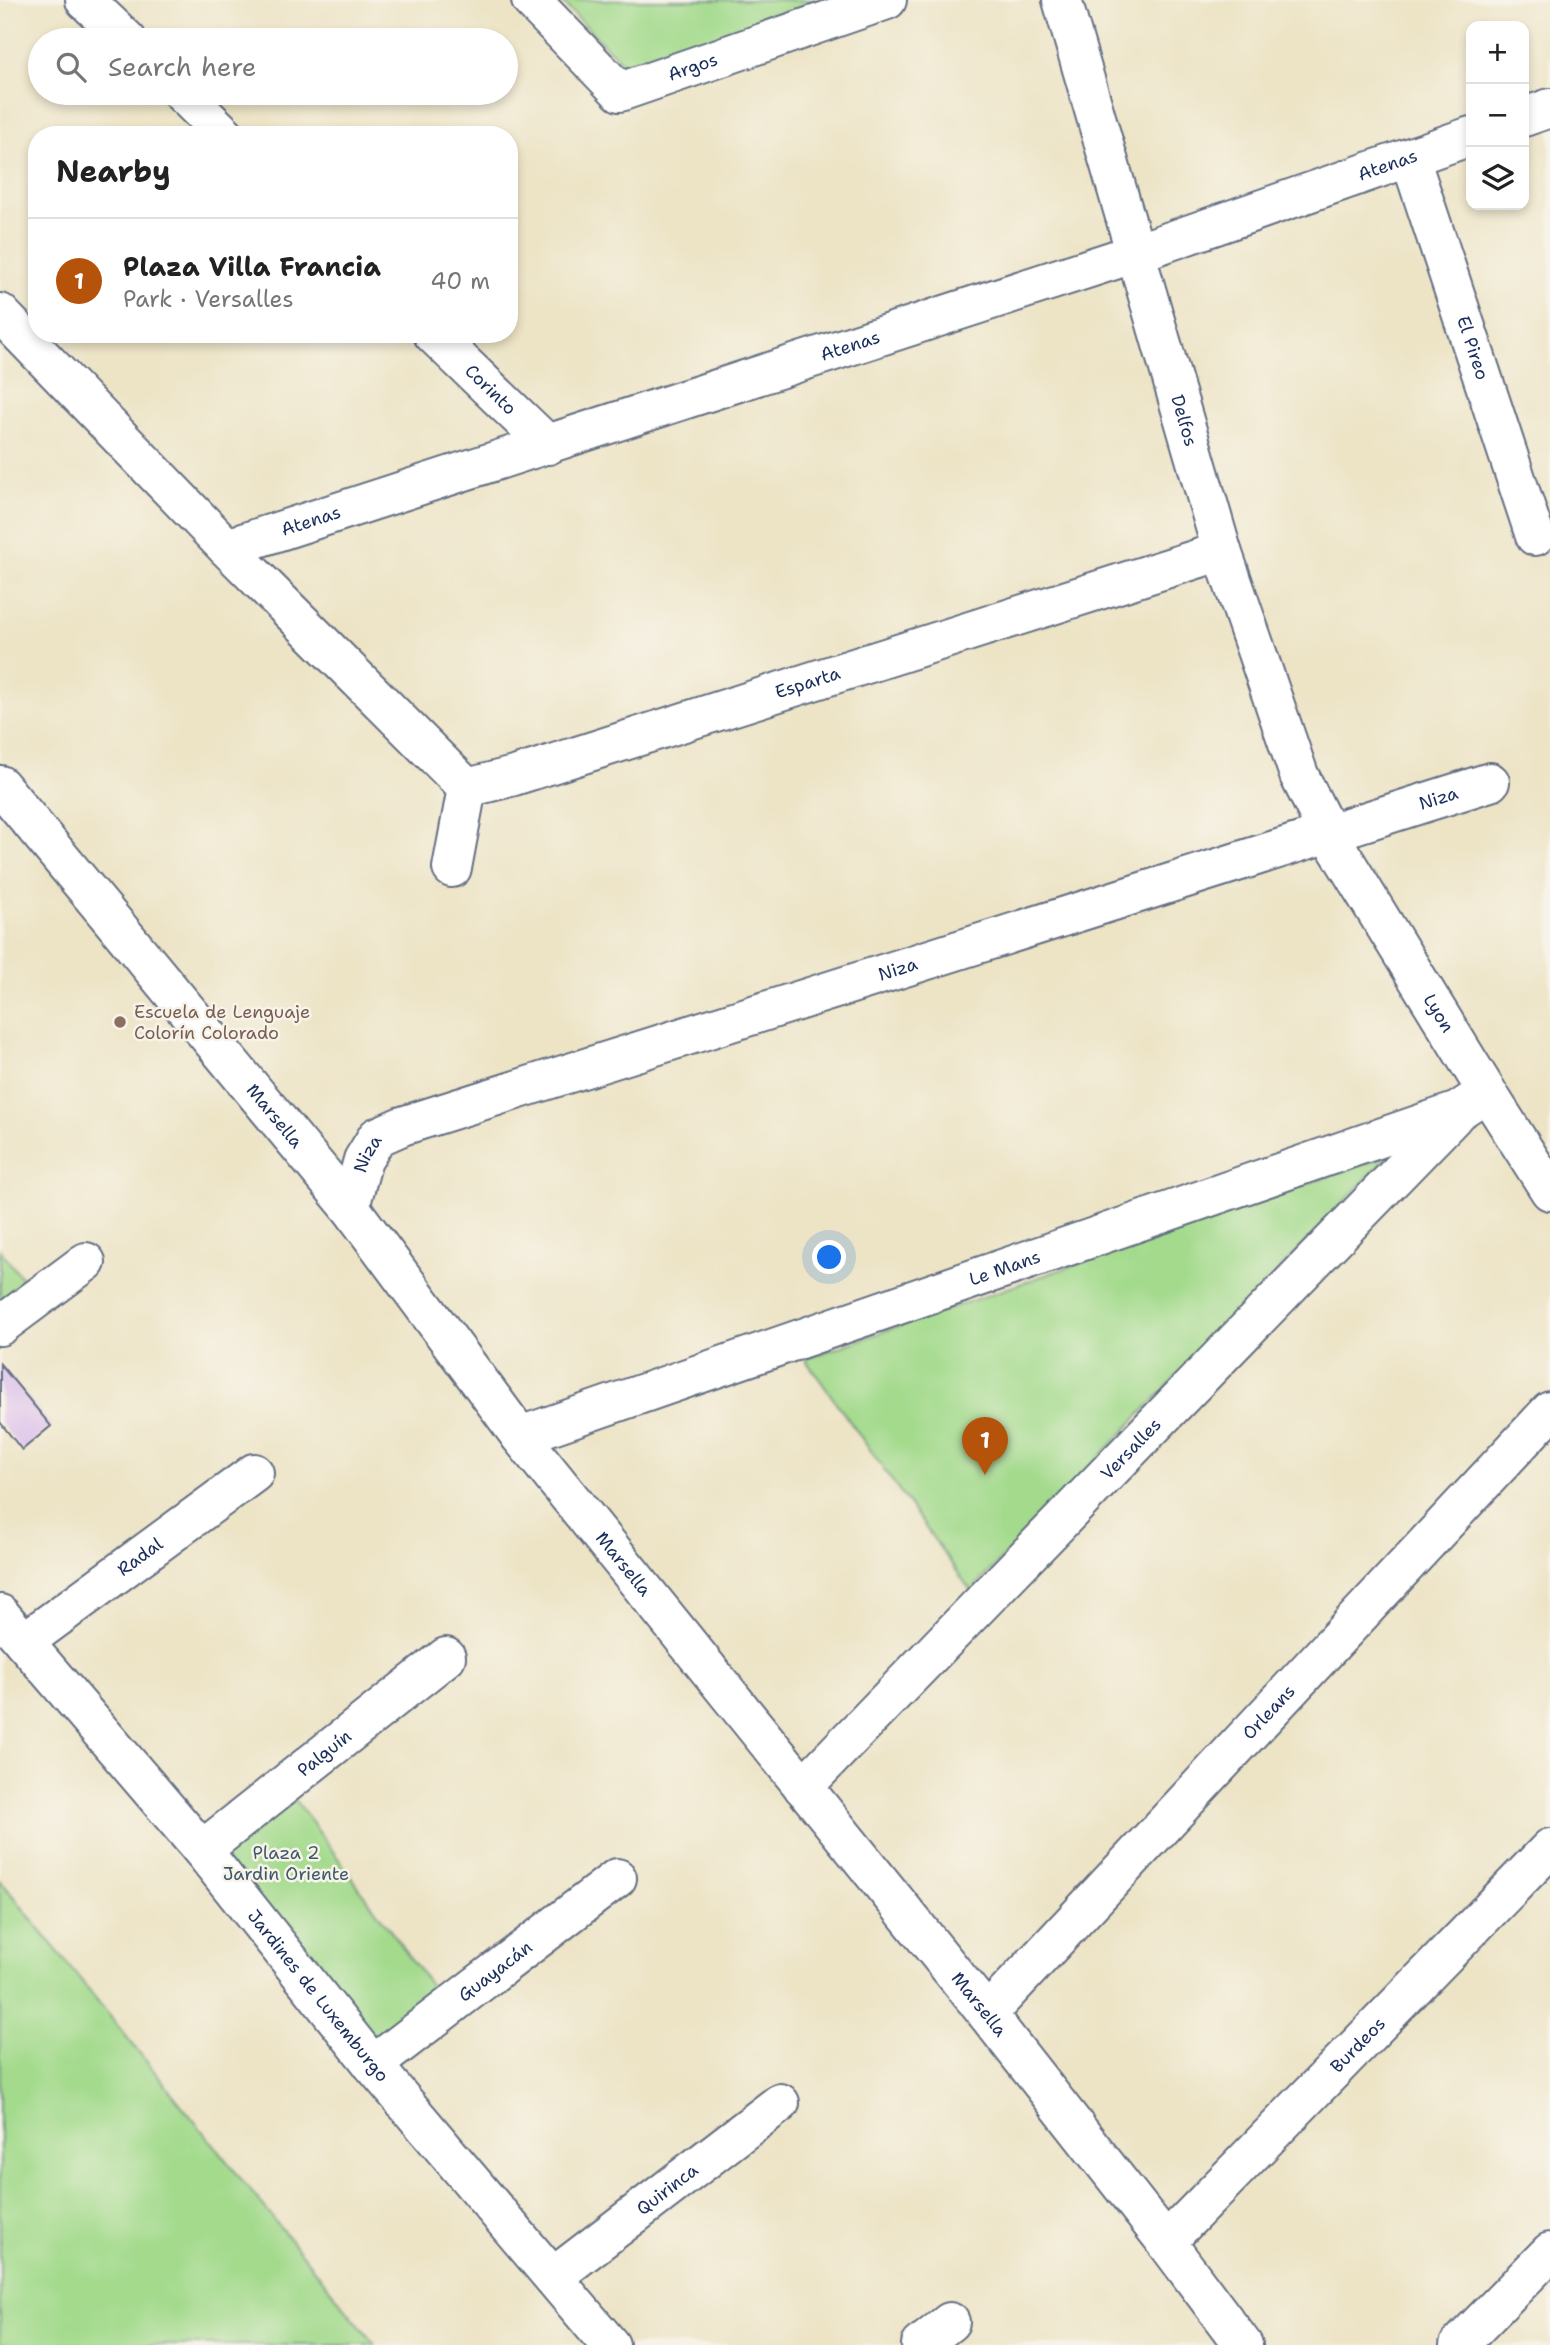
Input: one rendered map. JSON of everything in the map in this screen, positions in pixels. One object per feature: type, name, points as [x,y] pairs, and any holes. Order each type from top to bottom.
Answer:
[{"type":"street","points":[[85,0],[114,28]]},
{"type":"street","name":"Argos","points":[[531,0],[620,92],[887,0]]},
{"type":"street","name":"Delfos","points":[[1062,0],[1223,551],[1299,775],[1328,833]]},
{"type":"street","points":[[194,105],[216,126]]},
{"type":"street","points":[[1529,115],[1550,108]]},
{"type":"street","name":"Atenas","points":[[227,548],[1136,253],[1466,138]]},
{"type":"street","name":"El Pireo","points":[[1410,158],[1535,536]]},
{"type":"street","points":[[0,313],[28,342]]},
{"type":"street","points":[[29,343],[227,548],[467,788],[452,868]]},
{"type":"street","name":"Corinto","points":[[442,343],[548,445]]},
{"type":"street","name":"Esparta","points":[[467,788],[514,776],[1223,551]]},
{"type":"street","name":"Niza","points":[[350,1207],[363,1160],[377,1138],[402,1126],[1490,782]]},
{"type":"street","name":"Marsella","points":[[0,785],[350,1207],[520,1436],[987,2014],[1166,2242],[1243,2345]]},
{"type":"street","name":"Lyon","points":[[1328,833],[1472,1102],[1550,1191]]},
{"type":"street","name":"Le Mans","points":[[520,1436],[1472,1102]]},
{"type":"street","name":"Versalles","points":[[803,1787],[1472,1102]]},
{"type":"street","points":[[0,1326],[86,1262]]},
{"type":"street","name":"Orleans","points":[[987,2014],[1550,1411]]},
{"type":"street","name":"Radal","points":[[24,1642],[254,1473]]},
{"type":"street","name":"Jardines de Luxemburgo","points":[[0,1614],[202,1850],[373,2065],[610,2345]]},
{"type":"street","name":"Palguín","points":[[202,1850],[446,1657]]},
{"type":"street","name":"Burdeos","points":[[1166,2242],[1550,1848]]},
{"type":"street","name":"Guayacán","points":[[373,2065],[617,1878]]},
{"type":"street","name":"Quirinca","points":[[553,2277],[780,2103]]},
{"type":"street","points":[[1459,2345],[1550,2252]]},
{"type":"green space","points":[[560,0],[844,0],[630,71]]},
{"type":"green space","points":[[1389,1155],[971,1591],[805,1359]]},
{"type":"green space","points":[[0,1250],[27,1285],[0,1307]]},
{"type":"green space","name":"Plaza 2 Jardin Oriente","points":[[295,1799],[435,1992],[371,2041],[221,1854]]},
{"type":"green space","points":[[0,1880],[375,2345],[0,2345]]},
{"type":"building","points":[[0,1364],[51,1426],[22,1450],[0,1422]]},
{"type":"place","name":"Escuela de Lenguaje Colorín Colorado","points":[[120,1022]]},
{"type":"place","name":"Plaza Villa Francia","points":[[985,1475]]}]
